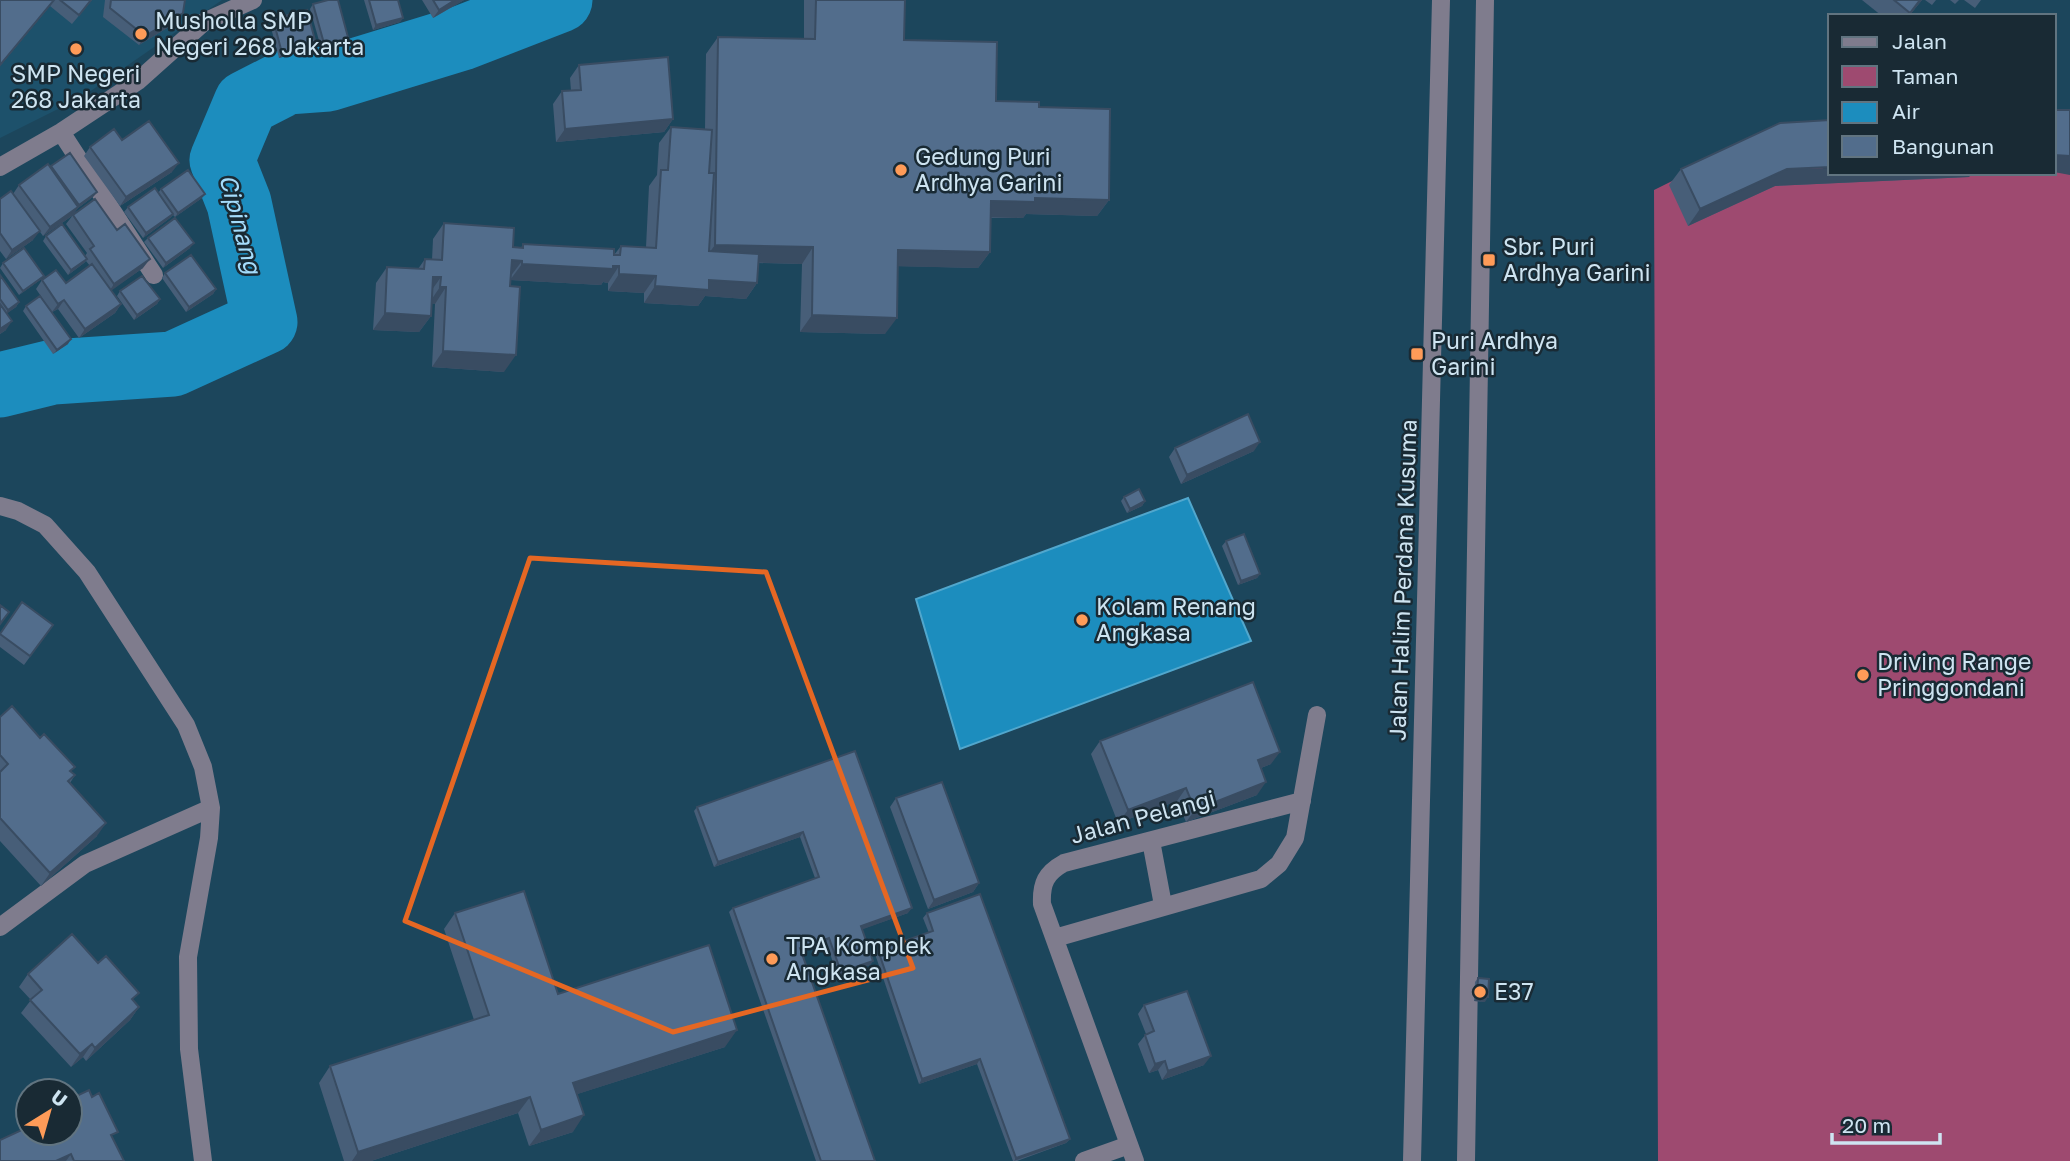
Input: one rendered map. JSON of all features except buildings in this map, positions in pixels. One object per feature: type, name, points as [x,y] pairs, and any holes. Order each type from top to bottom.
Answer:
[{"type":"street","points":[[0,167],[61,132],[138,81],[204,22],[253,0]]},
{"type":"street","name":"Jalan Halim Perdana Kusuma","points":[[1412,1161],[1441,0]]},
{"type":"street","points":[[1466,1161],[1485,0]]},
{"type":"street","points":[[61,132],[154,275]]},
{"type":"street","points":[[0,506],[18,511],[44,525],[87,572],[186,725],[203,767],[211,808],[209,838],[188,957],[189,1049],[203,1161]]},
{"type":"street","points":[[1055,938],[1261,879],[1288,852],[1295,838],[1317,715]]},
{"type":"street","name":"Jalan Pelangi","points":[[1132,1153],[1042,904],[1043,881],[1052,870],[1065,863],[1302,801]]},
{"type":"street","points":[[0,927],[85,864],[211,808]]},
{"type":"street","points":[[1151,841],[1163,905]]},
{"type":"street","points":[[1084,1161],[1132,1153]]},
{"type":"highlighted area","points":[[530,558],[766,572],[913,968],[673,1032],[405,921]]},
{"type":"shaded area","name":"SMP Negeri 268 Jakarta","points":[[0,0],[222,0],[82,97],[0,138]]},
{"type":"green space","name":"Driving Range Pringgondani","points":[[1769,133],[1828,172],[1828,175],[2056,175],[2056,134],[2070,136],[2070,1161],[1658,1161],[1654,190]]},
{"type":"water","name":"Kolam Renang Angkasa","points":[[1188,498],[1251,641],[960,749],[916,599]]},
{"type":"waterway","name":"Cipinang","points":[[0,385],[53,372],[173,364],[265,322],[239,203],[222,160],[246,103],[287,82],[328,79],[462,38],[560,0]]},
{"type":"place","name":"Musholla SMP Negeri 268 Jakarta","points":[[141,34]]},
{"type":"place","name":"SMP Negeri 268 Jakarta","points":[[76,49]]},
{"type":"place","name":"Gedung Puri Ardhya Garini","points":[[901,170]]},
{"type":"place","name":"Sbr. Puri Ardhya Garini","points":[[1489,260]]},
{"type":"place","name":"Puri Ardhya Garini","points":[[1417,354]]},
{"type":"place","name":"Kolam Renang Angkasa","points":[[1082,620]]},
{"type":"place","name":"Driving Range Pringgondani","points":[[1863,675]]},
{"type":"place","name":"TPA Komplek Angkasa","points":[[772,959]]},
{"type":"place","name":"E37","points":[[1480,992]]}]
